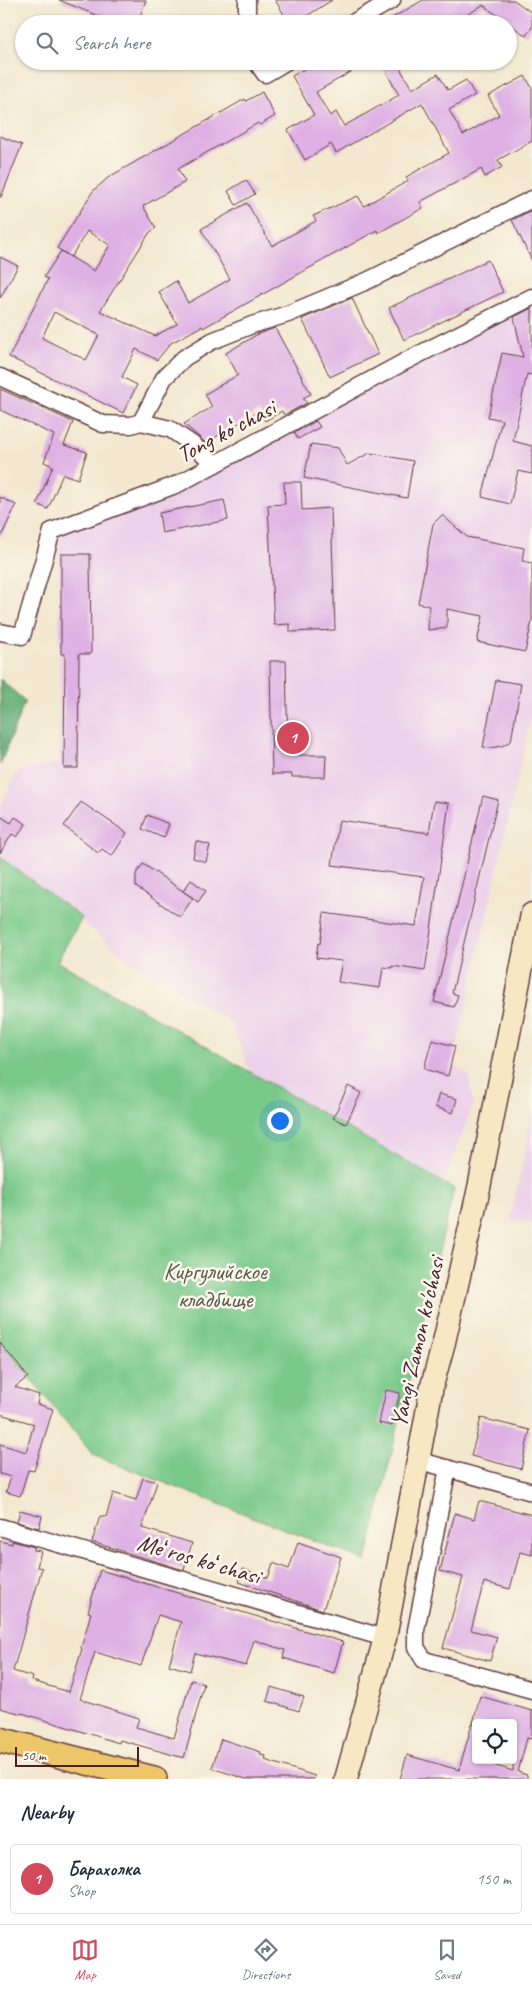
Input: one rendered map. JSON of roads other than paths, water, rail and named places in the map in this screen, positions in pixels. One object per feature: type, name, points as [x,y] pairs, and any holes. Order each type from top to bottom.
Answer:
[{"type":"main road","points":[[0,1740],[120,1775],[154,1779]]},
{"type":"street","points":[[246,15],[247,0]]},
{"type":"street","points":[[366,15],[392,0]]},
{"type":"street","points":[[263,70],[266,74],[272,70]]},
{"type":"street","points":[[141,422],[164,378],[184,358],[212,341],[252,325],[288,314],[368,281],[532,199]]},
{"type":"street","name":"Tong koʻchasi","points":[[0,632],[22,636],[52,531],[178,484],[406,361],[532,297]]},
{"type":"street","points":[[0,377],[103,424],[141,422],[170,429],[192,444],[215,464]]},
{"type":"street","name":"Yangi Zamon ko'chasi","points":[[346,1779],[385,1638],[432,1386],[444,1342],[479,1188],[532,914]]},
{"type":"street","points":[[417,1460],[532,1492]]},
{"type":"street","points":[[448,1468],[416,1630],[416,1647],[424,1660],[532,1690]]},
{"type":"street","name":"Meʻros koʻchasi","points":[[0,1527],[385,1638]]},
{"type":"place","name":"Барахолка","points":[[293,738]]},
{"type":"park label","name":"Киргулийское кладбище","points":[[215,1285]]}]
